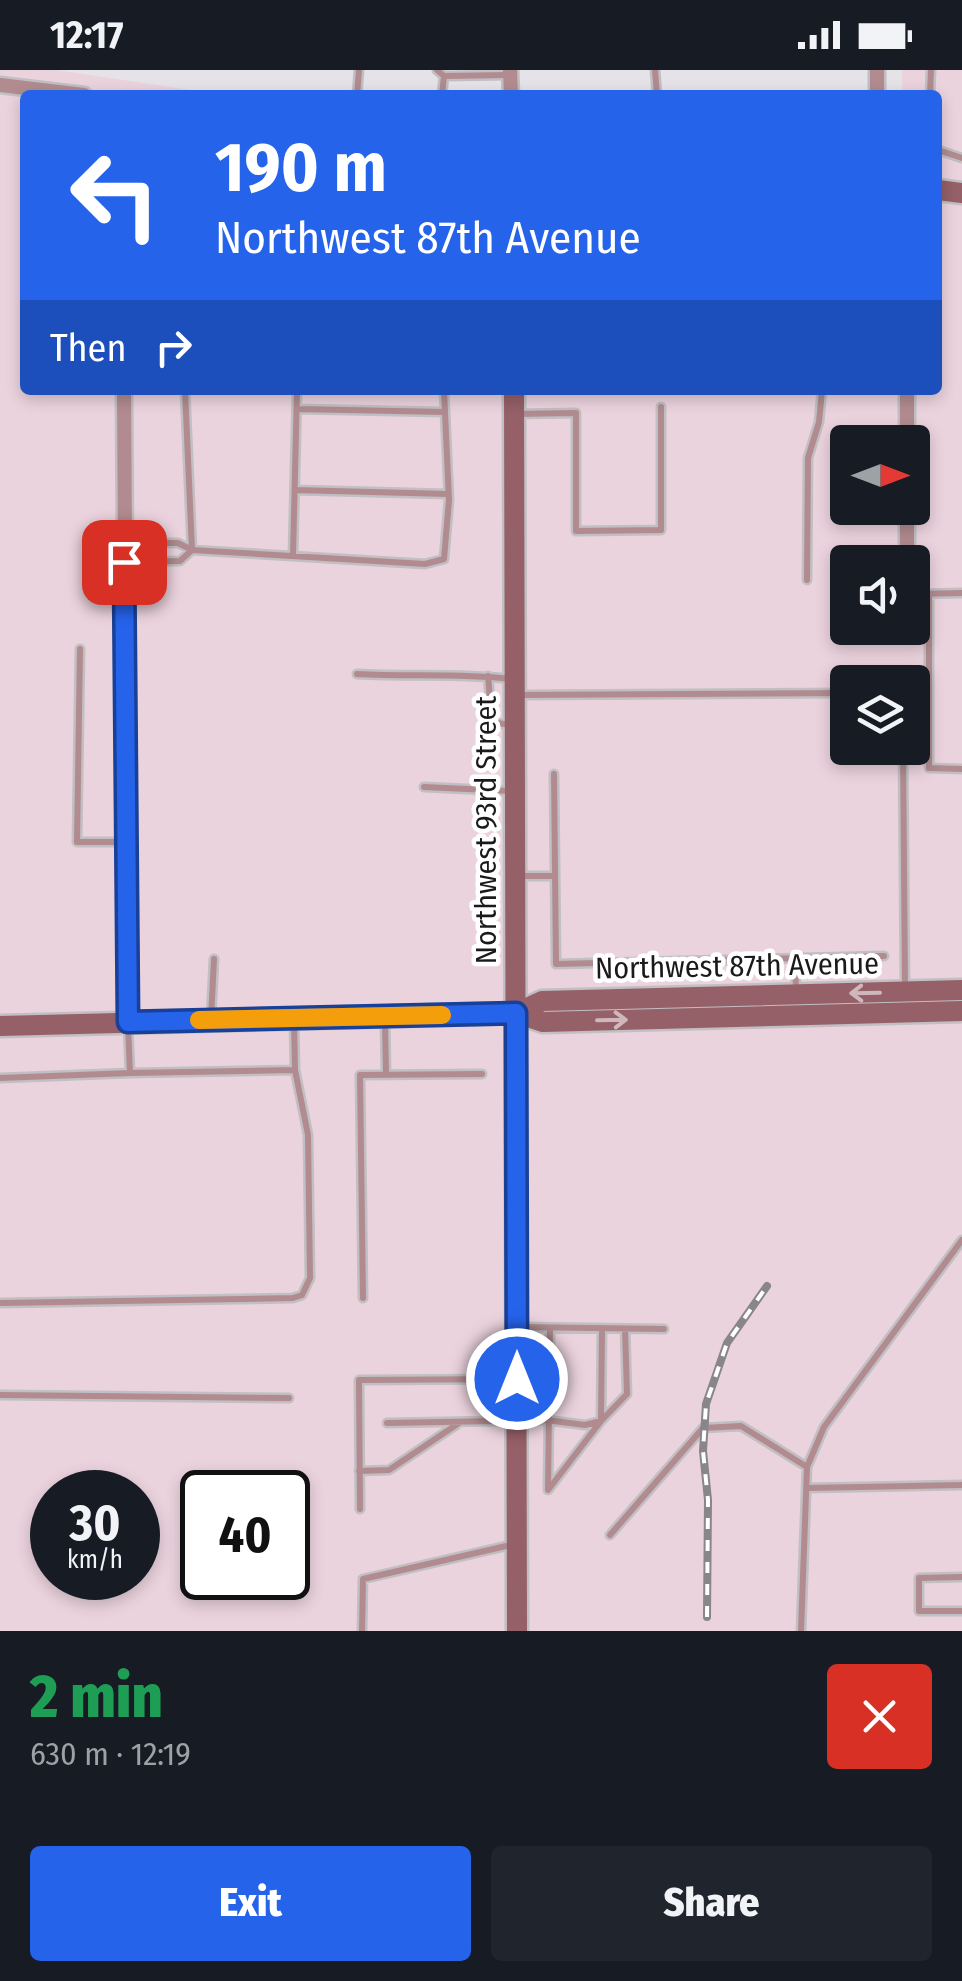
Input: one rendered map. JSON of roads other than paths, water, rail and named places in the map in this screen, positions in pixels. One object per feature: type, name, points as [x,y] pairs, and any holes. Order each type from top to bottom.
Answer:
[{"type":"main road","name":"Northwest 93rd Street","points":[[514,395],[517,1631]]},
{"type":"main road","name":"Northwest 87th Avenue","points":[[516,1013],[542,1001],[962,990]]},
{"type":"main road","name":"Northwest 87th Avenue","points":[[0,1026],[516,1013],[543,1022],[962,1011]]},
{"type":"street","points":[[0,86],[27,90]]},
{"type":"street","points":[[124,395],[128,1022]]},
{"type":"street","points":[[907,425],[908,395]]},
{"type":"lane","points":[[441,73],[510,72]]},
{"type":"lane","points":[[184,395],[192,550]]},
{"type":"lane","points":[[293,556],[298,395]]},
{"type":"lane","points":[[124,543],[178,543],[192,550],[424,564],[444,559],[448,494],[444,395]]},
{"type":"lane","points":[[807,580],[808,458],[819,422],[822,395]]},
{"type":"lane","points":[[514,414],[576,413],[576,531],[661,530],[662,407]]},
{"type":"lane","points":[[297,409],[444,412]]},
{"type":"lane","points":[[295,490],[448,494]]},
{"type":"lane","points":[[124,562],[180,561],[192,550]]},
{"type":"lane","points":[[930,594],[962,593]]},
{"type":"lane","points":[[929,645],[929,768],[962,769]]},
{"type":"lane","points":[[80,649],[77,842],[127,842]]},
{"type":"lane","points":[[358,674],[413,677],[452,673],[488,676],[516,687],[830,692]]},
{"type":"lane","points":[[488,676],[492,722],[516,725]]},
{"type":"lane","points":[[904,765],[906,992]]},
{"type":"lane","points":[[554,774],[556,964],[884,956]]},
{"type":"lane","points":[[424,787],[516,792]]},
{"type":"lane","points":[[516,876],[555,876]]},
{"type":"lane","points":[[796,958],[796,994]]},
{"type":"lane","points":[[211,1020],[214,959]]},
{"type":"lane","points":[[385,1016],[386,1074]]},
{"type":"lane","points":[[0,1304],[302,1296],[310,1278],[308,1155],[295,1070],[294,1018]]},
{"type":"lane","points":[[128,1022],[130,1074]]},
{"type":"lane","points":[[0,1078],[295,1070]]},
{"type":"lane","points":[[363,1298],[360,1074],[482,1074]]},
{"type":"lane","points":[[802,1631],[807,1467],[824,1427],[962,1240]]},
{"type":"lane","points":[[517,1327],[664,1329]]},
{"type":"lane","points":[[550,1328],[548,1490],[627,1394],[625,1328]]},
{"type":"lane","points":[[601,1422],[602,1328]]},
{"type":"lane","points":[[360,1509],[359,1380],[517,1379]]},
{"type":"lane","points":[[0,1395],[288,1398]]},
{"type":"lane","points":[[387,1422],[601,1422]]},
{"type":"lane","points":[[359,1471],[389,1470],[460,1422]]},
{"type":"lane","points":[[610,1535],[704,1428],[741,1426],[807,1467]]},
{"type":"lane","points":[[807,1488],[962,1484]]},
{"type":"lane","points":[[362,1631],[364,1579],[516,1544]]},
{"type":"lane","points":[[962,1577],[919,1578],[919,1611],[962,1611]]},
{"type":"railway","points":[[707,1617],[708,1500],[703,1451],[706,1404],[727,1343],[767,1286]]}]
